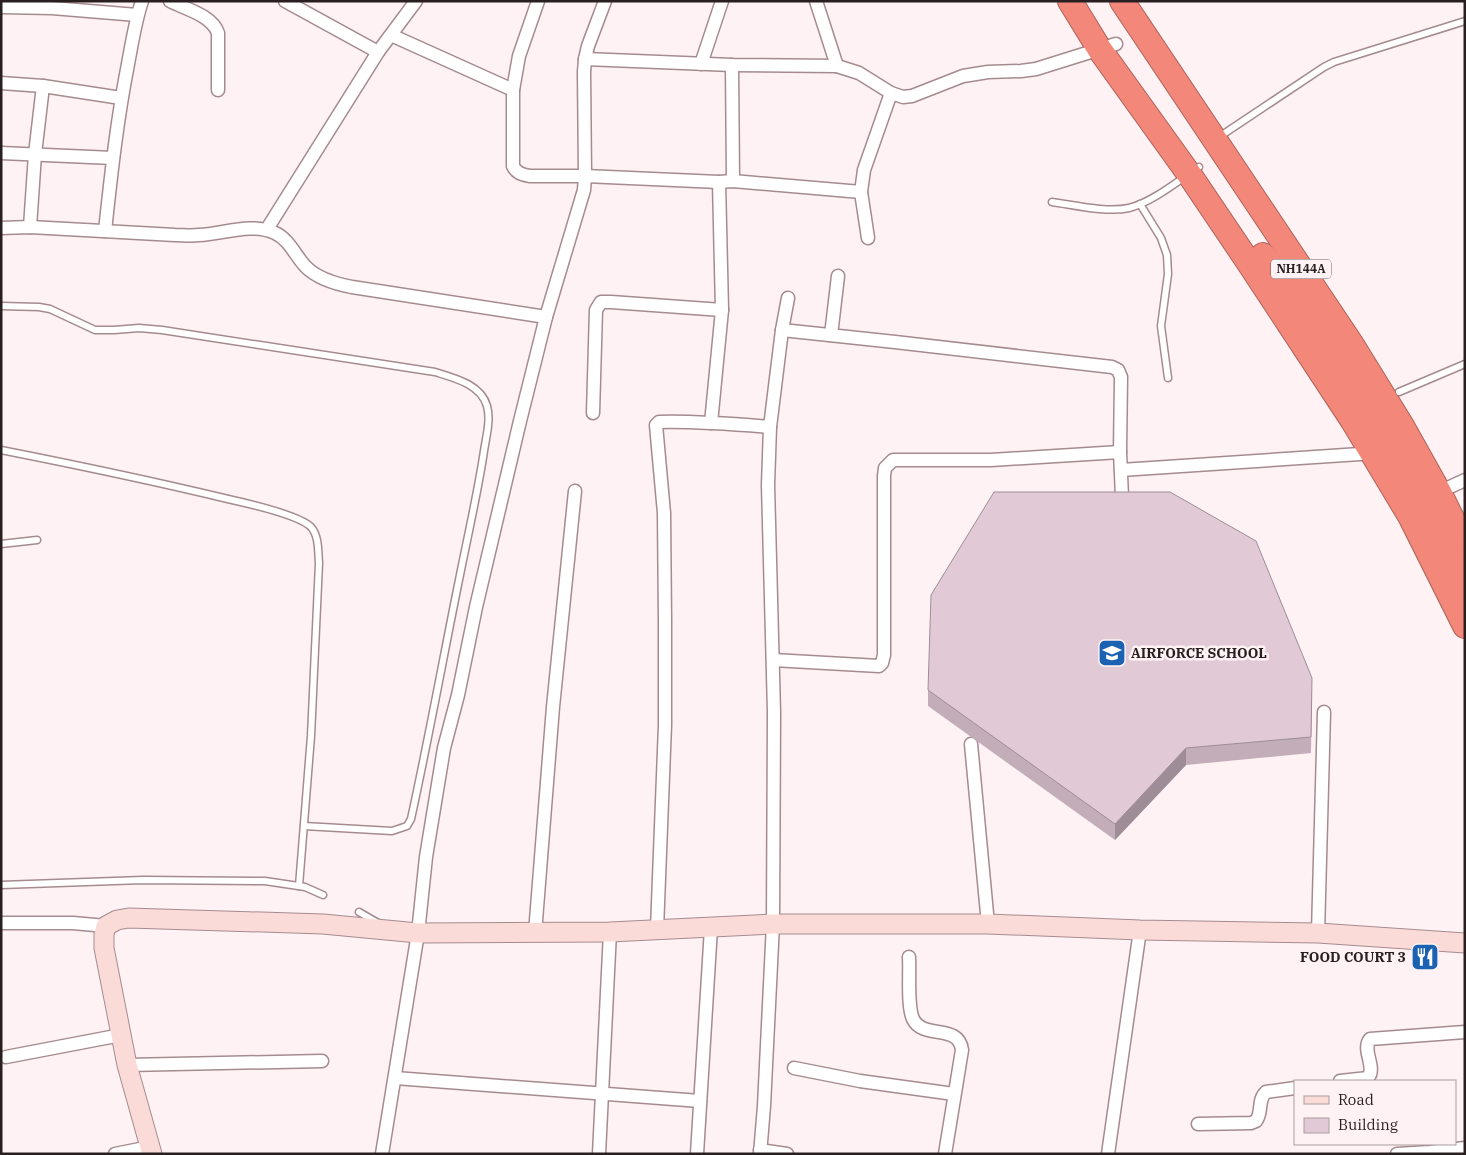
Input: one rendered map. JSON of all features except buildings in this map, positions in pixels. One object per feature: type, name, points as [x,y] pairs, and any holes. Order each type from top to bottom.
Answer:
[{"type":"highway","points":[[1070,1],[1108,46]]},
{"type":"highway","name":"NH144A","points":[[1088,1],[1108,46],[1194,170],[1307,316],[1402,487],[1460,549]]},
{"type":"highway","name":"NH144A","points":[[1122,1],[1220,136],[1402,426],[1452,486],[1465,586]]},
{"type":"highway","points":[[1137,1],[1220,136],[1358,326],[1399,392],[1452,486],[1465,513]]},
{"type":"highway","points":[[1402,487],[1410,516],[1465,626]]},
{"type":"street","points":[[105,231],[121,98],[137,15],[142,1]]},
{"type":"street","points":[[170,1],[199,15],[213,23],[216,27],[218,33],[218,90]]},
{"type":"street","points":[[285,1],[378,52]]},
{"type":"street","points":[[267,230],[378,52],[416,1]]},
{"type":"street","points":[[538,1],[519,56],[513,90],[513,166],[515,171],[530,176],[733,181],[861,192]]},
{"type":"street","points":[[382,1154],[418,933],[426,857],[444,748],[546,316],[584,190],[585,59],[605,1]]},
{"type":"street","points":[[701,64],[722,1]]},
{"type":"street","points":[[816,1],[837,66]]},
{"type":"street","points":[[1,6],[137,15]]},
{"type":"street","points":[[391,35],[513,90]]},
{"type":"street","points":[[585,59],[732,66],[837,66],[859,73],[890,93],[903,97],[912,96],[963,76],[988,72],[1036,69],[1108,46]]},
{"type":"street","points":[[732,66],[733,181]]},
{"type":"street","points":[[1,83],[42,86],[121,98]]},
{"type":"street","points":[[30,227],[42,86]]},
{"type":"street","points":[[868,238],[861,192],[864,170],[890,93]]},
{"type":"street","points":[[1,153],[113,158]]},
{"type":"street","points":[[711,423],[722,310],[719,182]]},
{"type":"street","points":[[1,228],[30,227],[143,234],[199,235],[251,228],[267,230],[278,234],[307,268],[318,276],[334,283],[546,316]]},
{"type":"street","points":[[831,335],[838,276]]},
{"type":"street","points":[[787,1154],[760,1152],[773,924],[773,660],[768,485],[770,427],[782,330],[788,298]]},
{"type":"street","points":[[593,412],[596,310],[600,302],[722,310]]},
{"type":"street","points":[[782,330],[1112,367],[1118,370],[1122,376],[1120,452],[1122,497]]},
{"type":"street","points":[[657,929],[665,725],[665,622],[664,513],[656,425],[659,422],[770,427]]},
{"type":"street","points":[[773,660],[879,666],[882,663],[884,645],[884,476],[885,468],[893,460],[991,460],[1120,452]]},
{"type":"street","points":[[1121,470],[1383,452]]},
{"type":"street","points":[[535,933],[553,707],[575,491]]},
{"type":"street","points":[[1318,934],[1324,712]]},
{"type":"street","points":[[971,744],[988,924]]},
{"type":"street","points":[[1,923],[73,923],[106,926],[117,920],[129,918],[323,924],[418,933],[610,932],[773,924],[988,924],[1318,934],[1465,943]]},
{"type":"street","points":[[106,926],[104,948],[127,1065],[151,1150],[115,1154]]},
{"type":"street","points":[[697,1154],[711,928]]},
{"type":"street","points":[[1108,1154],[1140,930]]},
{"type":"street","points":[[599,1154],[610,932]]},
{"type":"street","points":[[909,957],[910,1008],[913,1020],[918,1026],[955,1036],[961,1043],[962,1050],[945,1154]]},
{"type":"street","points":[[1349,1080],[1368,1078],[1370,1076],[1371,1070],[1367,1046],[1370,1039],[1465,1032]]},
{"type":"street","points":[[6,1057],[121,1035]]},
{"type":"street","points":[[127,1065],[322,1061]]},
{"type":"street","points":[[794,1068],[860,1081],[954,1094]]},
{"type":"street","points":[[395,1078],[700,1101]]},
{"type":"street","points":[[1198,1124],[1256,1121],[1260,1113],[1261,1099],[1266,1092],[1294,1088]]},
{"type":"street","points":[[1397,1154],[1465,1148]]},
{"type":"lane","points":[[1220,136],[1334,62],[1465,20]]},
{"type":"lane","points":[[1052,202],[1108,210],[1129,208],[1155,196],[1194,170]]},
{"type":"lane","points":[[1140,204],[1161,238],[1167,256],[1168,274],[1161,326],[1168,378]]},
{"type":"lane","points":[[1,306],[50,309],[94,330],[139,328],[162,330],[435,372],[462,381],[481,394],[487,406],[488,429],[478,491],[411,820],[407,826],[392,831],[304,826]]},
{"type":"lane","points":[[1399,392],[1465,364]]},
{"type":"lane","points":[[1,450],[166,484],[260,506],[307,523],[312,528],[317,538],[319,563],[310,736],[299,886]]},
{"type":"lane","points":[[1,544],[37,540]]},
{"type":"lane","points":[[1,885],[143,880],[255,881],[299,886],[323,895]]},
{"type":"lane","points":[[359,912],[392,930]]},
{"type":"place","name":"AIRFORCE SCHOOL","points":[[1112,653]]},
{"type":"place","name":"FOOD COURT 3","points":[[1425,957]]}]
